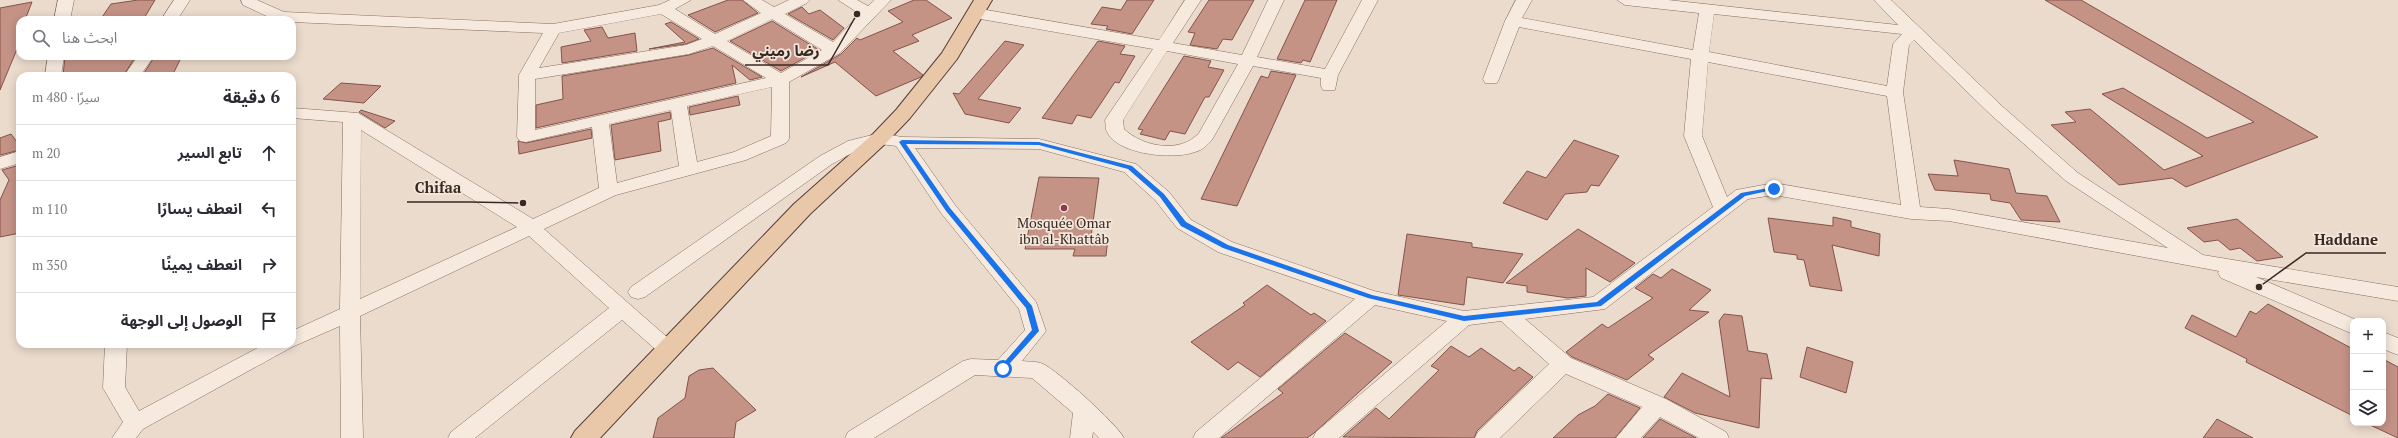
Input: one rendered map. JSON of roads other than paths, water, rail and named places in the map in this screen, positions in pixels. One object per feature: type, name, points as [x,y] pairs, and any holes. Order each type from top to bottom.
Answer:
[{"type":"main road","points":[[584,438],[802,210],[880,138],[903,114],[950,55],[979,6]]},
{"type":"street","points":[[63,16],[66,0]]},
{"type":"street","points":[[172,16],[182,0]]},
{"type":"street","points":[[249,0],[248,2],[279,16]]},
{"type":"street","points":[[296,18],[553,29],[663,9],[683,0]]},
{"type":"street","points":[[751,0],[834,50]]},
{"type":"street","points":[[527,76],[690,50],[802,0]]},
{"type":"street","points":[[846,0],[870,13]]},
{"type":"street","points":[[553,29],[527,76],[526,137],[781,80],[834,50],[882,0]]},
{"type":"street","points":[[1193,0],[1114,120],[1115,131],[1128,143],[1164,151],[1180,150],[1196,146],[1206,136],[1248,60],[1276,0]]},
{"type":"street","points":[[979,6],[1163,46],[1248,60],[1329,80],[1370,0]]},
{"type":"street","points":[[1491,79],[1513,21],[1524,0]]},
{"type":"street","points":[[1625,0],[1914,31]]},
{"type":"street","points":[[1882,0],[1997,111],[2072,176],[2201,261],[2350,326]]},
{"type":"street","points":[[663,9],[781,80]]},
{"type":"street","points":[[1707,10],[1700,55],[1693,136],[1723,209]]},
{"type":"street","points":[[1513,21],[1895,92]]},
{"type":"street","points":[[1911,213],[1895,92],[1902,44],[1914,31]]},
{"type":"street","points":[[54,72],[55,60]]},
{"type":"street","points":[[135,72],[143,60]]},
{"type":"street","points":[[296,338],[609,191],[740,156],[780,139],[781,80]]},
{"type":"street","points":[[678,103],[689,170]]},
{"type":"street","points":[[296,113],[352,117],[532,228],[669,350]]},
{"type":"street","points":[[352,117],[350,313],[352,438]]},
{"type":"street","points":[[600,120],[609,191]]},
{"type":"street","points":[[638,292],[826,160],[854,145],[880,138],[902,142],[1039,144],[1130,168],[1162,196],[1184,224],[1226,247],[1371,297],[1464,318],[1598,304],[1743,194],[1774,189],[1911,213],[1949,215],[2201,261],[2398,294]]},
{"type":"street","points":[[902,142],[948,209],[1030,308],[1036,331],[1003,369]]},
{"type":"street","points":[[0,163],[16,158]]},
{"type":"street","points":[[1204,438],[1371,297]]},
{"type":"street","points":[[459,438],[622,309]]},
{"type":"street","points":[[1506,314],[1563,364],[1658,405],[1718,438]]},
{"type":"street","points":[[1324,438],[1464,318]]},
{"type":"street","points":[[2386,341],[2398,347]]},
{"type":"street","points":[[116,348],[114,388],[129,431],[276,348]]},
{"type":"street","points":[[1486,438],[1563,364]]},
{"type":"street","points":[[856,438],[971,367],[1037,370],[1084,410],[1113,438]]},
{"type":"street","points":[[1627,438],[1658,405]]},
{"type":"street","points":[[1081,438],[1084,410]]},
{"type":"place","name":"رضا رميني","points":[[857,14]]},
{"type":"place","name":"Chifaa","points":[[523,203]]},
{"type":"place","name":"Mosquée Omar ibn al-Khattâb","points":[[1064,208]]},
{"type":"place","name":"Haddane","points":[[2259,287]]}]
